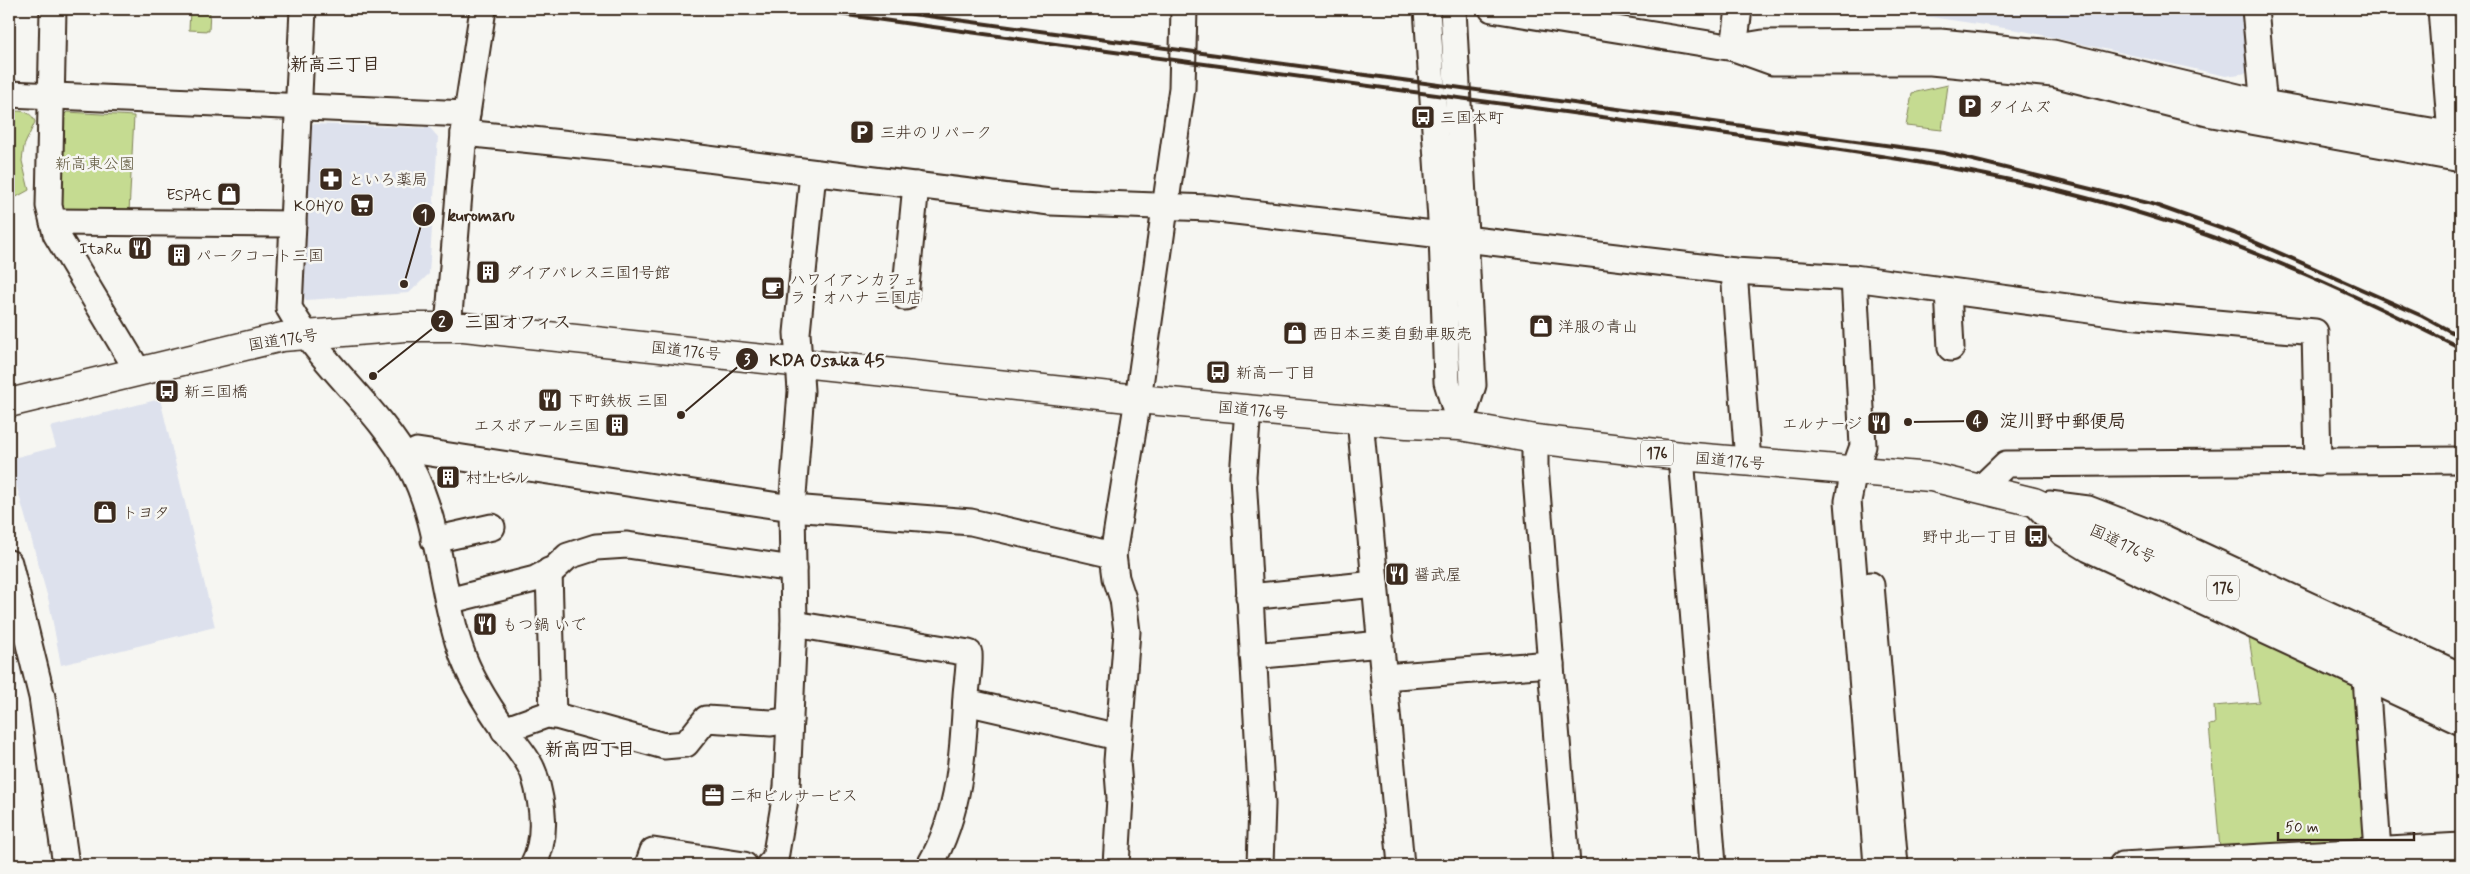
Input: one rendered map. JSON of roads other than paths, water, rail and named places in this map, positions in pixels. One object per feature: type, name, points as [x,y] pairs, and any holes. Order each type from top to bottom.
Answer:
[{"type":"highway","name":"国道176号","points":[[9,403],[264,340],[304,334],[448,327],[799,361],[1248,409],[1460,426],[1535,439],[1681,456],[1931,477],[2034,502],[2461,697]]},
{"type":"street","points":[[53,9],[49,206],[56,234],[138,371]]},
{"type":"street","points":[[303,9],[289,308],[304,334],[382,427],[404,457],[424,498],[448,601],[464,658],[504,730],[533,771],[544,810],[540,853],[533,865]]},
{"type":"street","points":[[448,327],[465,123],[483,9]]},
{"type":"street","points":[[1116,865],[1120,798],[1117,761],[1118,737],[1127,632],[1123,599],[1116,578],[1112,555],[1138,398],[1182,88],[1184,9]]},
{"type":"street","points":[[1427,9],[1453,237],[1473,385],[1460,426]]},
{"type":"street","points":[[1453,9],[1453,237]]},
{"type":"street","points":[[1492,9],[1734,48],[1763,43],[1940,42],[2053,63],[2264,113],[2455,147],[2452,43],[2441,9]]},
{"type":"street","points":[[1734,48],[1739,9]]},
{"type":"street","points":[[2255,9],[2264,113]]},
{"type":"street","points":[[9,94],[298,107],[465,123],[668,154],[1050,202],[1218,210],[1734,270],[1854,278],[2127,315],[2315,332],[2318,462]]},
{"type":"street","points":[[778,863],[786,788],[794,624],[792,508],[801,391],[798,329],[814,173]]},
{"type":"street","points":[[905,297],[916,185]]},
{"type":"street","points":[[53,222],[293,224]]},
{"type":"street","points":[[1734,270],[1748,462]]},
{"type":"street","points":[[1854,278],[1863,446],[1854,471],[1848,501],[1877,865]]},
{"type":"street","points":[[1948,291],[1952,348]]},
{"type":"street","points":[[1248,409],[1242,476],[1262,804],[1260,865]]},
{"type":"street","points":[[1360,419],[1401,865]]},
{"type":"street","points":[[1535,439],[1535,466],[1567,865]]},
{"type":"street","points":[[404,457],[418,451],[792,508],[971,522],[1112,555]]},
{"type":"street","points":[[1681,456],[1714,865]]},
{"type":"street","points":[[1981,488],[2006,464],[2461,460]]},
{"type":"street","points":[[1854,471],[1864,502],[1895,865]]},
{"type":"street","points":[[2034,502],[2088,509],[2166,539],[2461,676]]},
{"type":"street","points":[[2034,502],[2063,533],[2089,549],[2461,722]]},
{"type":"street","points":[[434,540],[492,527]]},
{"type":"street","points":[[448,601],[535,579],[568,556],[596,547],[627,545],[794,569]]},
{"type":"street","points":[[9,563],[42,697],[66,865]]},
{"type":"street","points":[[548,571],[553,716]]},
{"type":"street","points":[[1249,597],[1376,584]]},
{"type":"street","points":[[794,624],[969,653],[965,743],[954,807],[946,834],[930,865]]},
{"type":"street","points":[[1253,656],[1381,644]]},
{"type":"street","points":[[1384,676],[1551,664]]},
{"type":"street","points":[[2366,678],[2378,858]]},
{"type":"street","points":[[966,702],[1118,737]]},
{"type":"street","points":[[504,730],[549,714],[664,746],[686,744],[706,719],[771,722],[790,720]]},
{"type":"street","points":[[2122,865],[2378,858],[2461,846]]},
{"type":"street","points":[[648,865],[653,851],[744,865]]},
{"type":"railway","points":[[803,9],[1817,146],[1884,156],[2016,181],[2146,215],[2267,258],[2346,292],[2461,348]]},
{"type":"railway","points":[[876,9],[1944,153],[2152,204],[2234,233],[2422,316],[2461,337]]},
{"type":"place","name":"タイムズ","points":[[1970,106]]},
{"type":"place","name":"三国本町","points":[[1423,117]]},
{"type":"place","name":"三井のリパーク","points":[[862,132]]},
{"type":"place","name":"といろ薬局","points":[[331,179]]},
{"type":"place","name":"ESPAC","points":[[229,194]]},
{"type":"place","name":"KOHYO","points":[[362,205]]},
{"type":"place","name":"ItaRu","points":[[140,248]]},
{"type":"place","name":"パークコート三国","points":[[179,255]]},
{"type":"place","name":"ダイアパレス三国1号館","points":[[488,272]]},
{"type":"place","name":"kuromaru","points":[[404,284]]},
{"type":"place","name":"ハワイアンカフェ ラ・オハナ 三国店","points":[[773,288]]},
{"type":"place","name":"洋服の青山","points":[[1541,326]]},
{"type":"place","name":"西日本三菱自動車販売","points":[[1295,333]]},
{"type":"place","name":"新高一丁目","points":[[1218,372]]},
{"type":"place","name":"三国オフィス","points":[[373,376]]},
{"type":"place","name":"新三国橋","points":[[167,391]]},
{"type":"place","name":"下町鉄板 三国","points":[[550,400]]},
{"type":"place","name":"KDA Osaka 45","points":[[681,415]]},
{"type":"place","name":"淀川野中郵便局","points":[[1908,422]]},
{"type":"place","name":"エルナージ","points":[[1879,423]]},
{"type":"place","name":"エスポアール三国","points":[[617,425]]},
{"type":"place","name":"村上ビル","points":[[448,477]]},
{"type":"place","name":"トヨタ","points":[[105,512]]},
{"type":"place","name":"野中北一丁目","points":[[2036,536]]},
{"type":"place","name":"醤武屋","points":[[1397,574]]},
{"type":"place","name":"もつ鍋 いで","points":[[485,624]]},
{"type":"place","name":"二和ビルサービス","points":[[713,795]]},
{"type":"district","name":"新高三丁目","points":[[335,64]]},
{"type":"district","name":"新高四丁目","points":[[590,749]]},
{"type":"park label","name":"新高東公園","points":[[95,163]]}]
